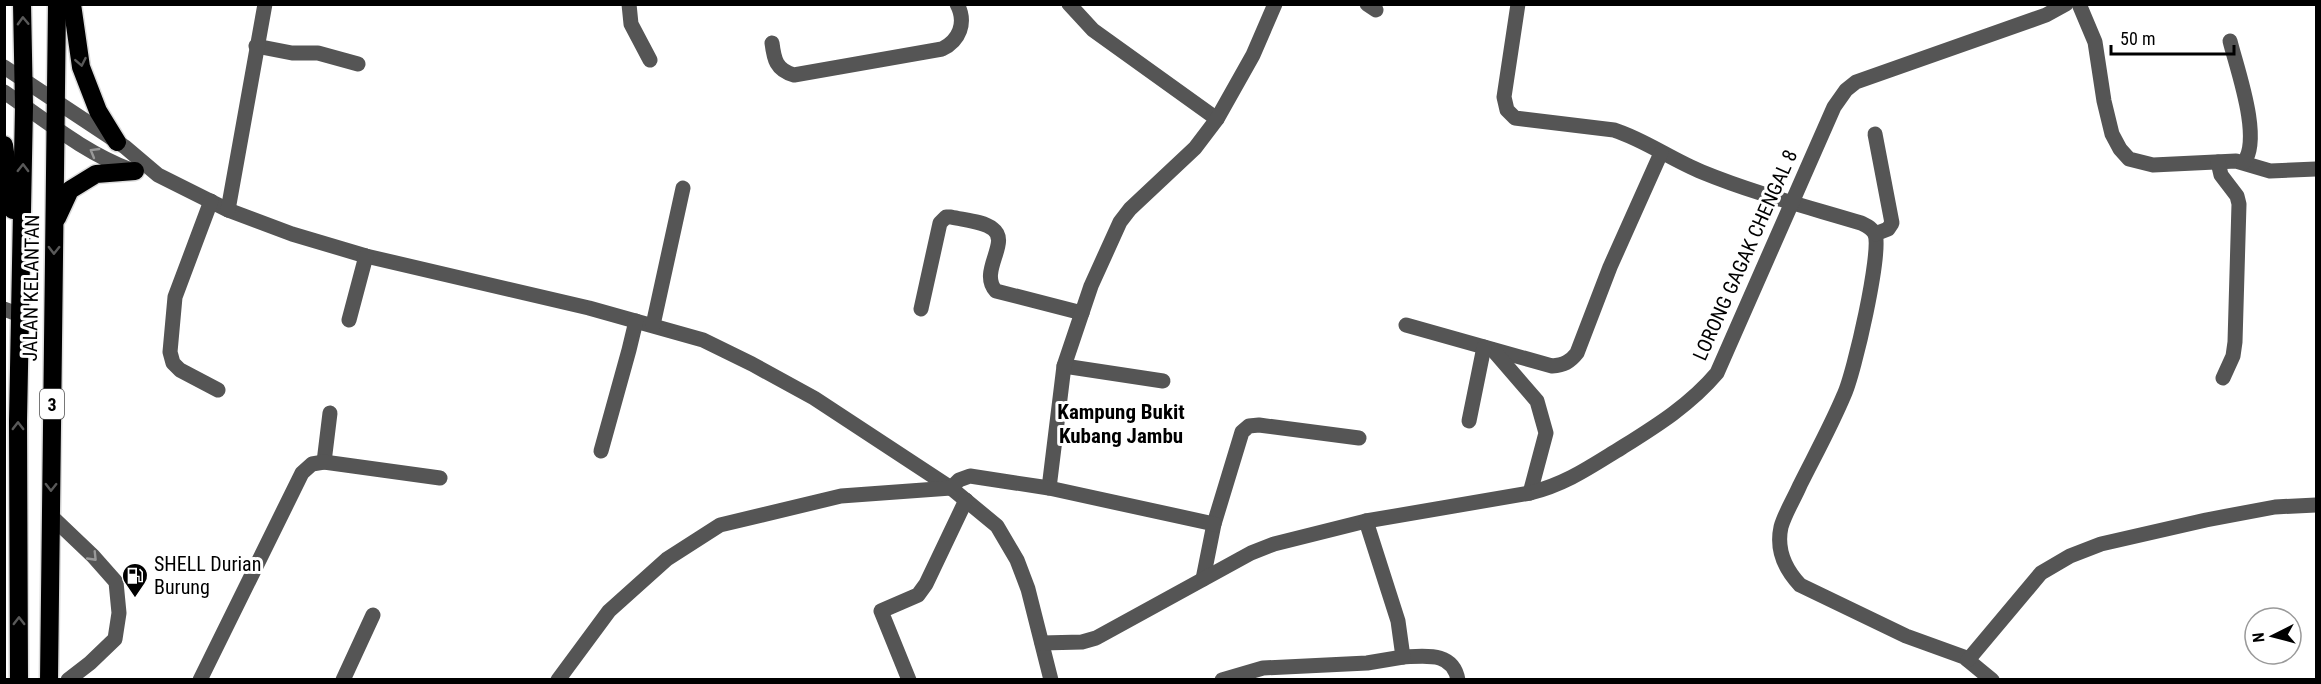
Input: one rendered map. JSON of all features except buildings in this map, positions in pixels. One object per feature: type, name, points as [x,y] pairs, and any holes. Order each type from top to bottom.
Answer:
[{"type":"highway","name":"JALAN KELANTAN","points":[[19,680],[12,568],[12,312],[21,265],[24,106],[22,4]]},
{"type":"highway","name":"JALAN KELANTAN","points":[[49,680],[57,4]]},
{"type":"highway","points":[[72,4],[81,66],[98,111],[117,142]]},
{"type":"highway","points":[[4,145],[21,265]]},
{"type":"highway","points":[[54,224],[70,190],[96,174],[135,171]]},
{"type":"street","points":[[228,210],[265,4]]},
{"type":"street","points":[[630,4],[631,24],[650,60]]},
{"type":"street","points":[[772,43],[774,60],[779,68],[785,73],[794,75],[942,49],[952,44],[959,34],[962,21],[957,4]]},
{"type":"street","points":[[1069,4],[1093,30],[1217,118]]},
{"type":"street","points":[[1049,488],[1064,366],[1091,286],[1120,222],[1130,209],[1195,148],[1217,118],[1253,55],[1275,4]]},
{"type":"street","points":[[1518,4],[1504,98],[1507,110],[1515,118],[1614,130],[1702,172],[1861,223],[1875,234],[1877,245],[1875,263],[1854,368],[1845,393],[1781,528],[1782,560],[1788,573],[1800,585],[1906,636],[1968,660],[1992,680]]},
{"type":"street","points":[[2077,7],[2095,42],[2104,101],[2112,134],[2120,149],[2130,159],[2153,165],[2244,162],[2270,171],[2316,169]]},
{"type":"street","name":"LORONG GAGAK CHENGAL 8","points":[[1042,643],[1082,642],[1096,638],[1251,553],[1274,543],[1366,521],[1530,494],[1568,481],[1651,430],[1701,392],[1717,373],[1800,205],[1834,107],[1846,90],[1856,82],[2046,15],[2077,7]]},
{"type":"street","points":[[2230,41],[2250,127],[2251,147],[2249,156],[2244,162]]},
{"type":"street","points":[[256,46],[292,53],[318,53],[358,64]]},
{"type":"street","points":[[4,67],[117,142],[158,175],[228,210],[292,234],[366,256],[653,325],[703,340],[814,398],[951,488],[997,526],[1017,560],[1028,589],[1051,680]]},
{"type":"street","points":[[4,92],[55,129],[116,164],[135,171],[158,175]]},
{"type":"street","points":[[1875,134],[1892,223],[1888,229],[1875,234]]},
{"type":"street","points":[[1406,325],[1552,366],[1562,365],[1571,360],[1577,352],[1610,267],[1661,153]]},
{"type":"street","points":[[2218,162],[2221,175],[2237,196],[2240,218],[2235,342],[2233,356],[2223,378]]},
{"type":"street","points":[[653,325],[683,188]]},
{"type":"street","points":[[211,201],[175,297],[170,352],[173,363],[180,370],[218,390]]},
{"type":"street","points":[[921,309],[940,223],[951,217],[987,226],[994,229],[998,235],[999,242],[989,278],[996,291],[1082,313]]},
{"type":"street","points":[[349,320],[366,256]]},
{"type":"street","points":[[601,451],[636,321]]},
{"type":"street","points":[[1469,421],[1489,348]]},
{"type":"street","points":[[1489,348],[1537,401],[1546,433],[1530,494]]},
{"type":"street","points":[[1064,366],[1163,381]]},
{"type":"street","points":[[324,462],[330,413]]},
{"type":"street","points":[[1203,579],[1214,524],[1242,432],[1249,426],[1259,424],[1359,438]]},
{"type":"street","points":[[200,680],[302,473],[312,464],[324,462],[440,478]]},
{"type":"street","points":[[558,680],[609,611],[667,559],[720,525],[841,496],[951,488],[959,480],[970,476],[1049,488],[1214,524]]},
{"type":"street","points":[[909,680],[881,611],[918,595],[926,584],[966,500]]},
{"type":"street","points":[[1968,660],[2041,573],[2070,556],[2100,544],[2206,520],[2275,507],[2316,505]]},
{"type":"street","points":[[51,516],[117,582],[119,614],[114,639],[90,663],[68,680]]},
{"type":"street","points":[[1366,521],[1398,621],[1403,657]]},
{"type":"street","points":[[343,680],[373,615]]},
{"type":"street","points":[[1222,680],[1263,668],[1366,663],[1403,657],[1442,657],[1451,664],[1457,673],[1458,680]]},
{"type":"street","points":[[1364,680],[1366,663]]},
{"type":"place","name":"SHELL Durian Burung","points":[[135,599]]},
{"type":"district","name":"Kampung Bukit Kubang Jambu","points":[[1121,424]]}]
